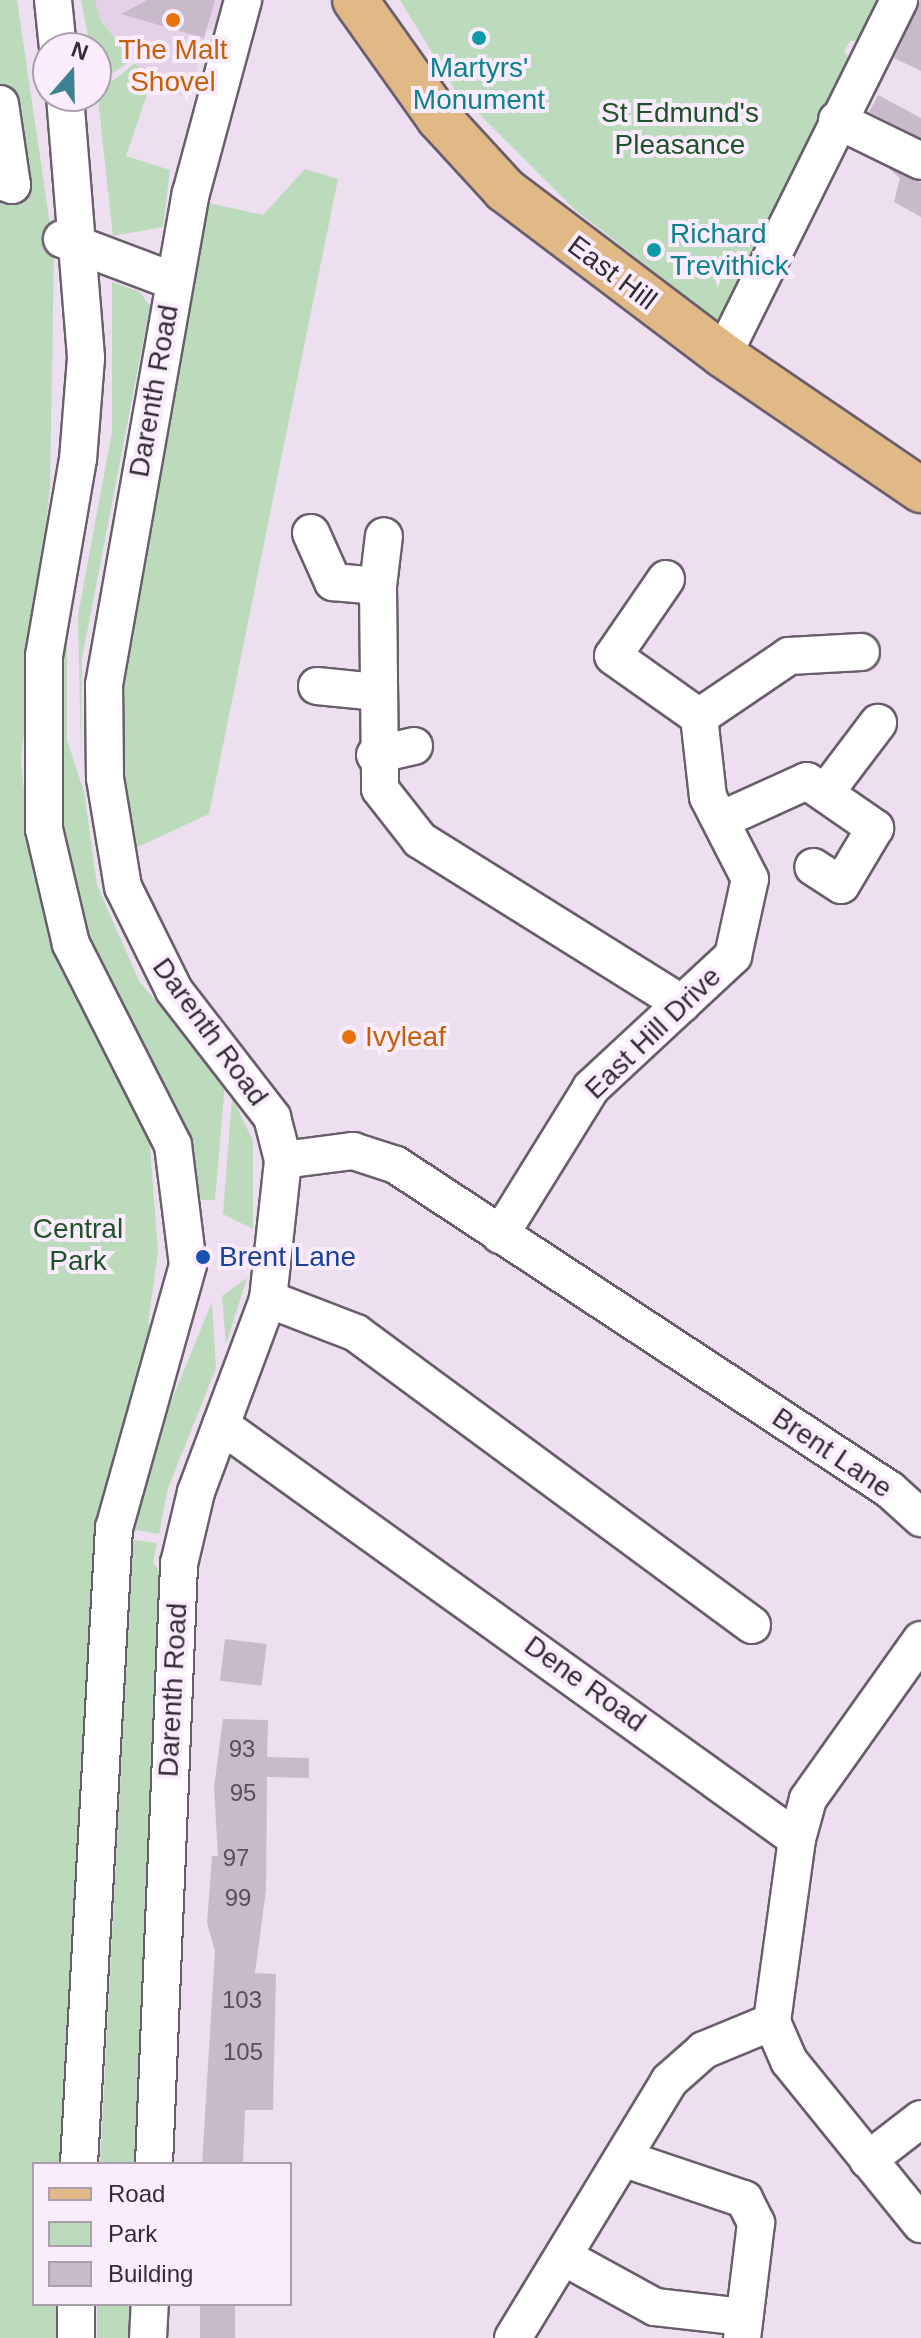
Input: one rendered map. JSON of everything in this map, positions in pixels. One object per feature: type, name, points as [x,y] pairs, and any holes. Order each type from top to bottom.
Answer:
[{"type":"main road","name":"East Hill","points":[[355,0],[439,118],[505,190],[723,355],[921,490]]},
{"type":"street","points":[[53,0],[56,32]]},
{"type":"street","name":"Darenth Road","points":[[154,2162],[179,1564],[221,1425],[268,1299],[283,1160],[272,1117],[251,1083],[174,990],[142,935],[123,887],[105,778],[104,685],[208,71],[243,0]]},
{"type":"street","points":[[723,355],[899,0]]},
{"type":"street","points":[[0,104],[12,185],[0,181]]},
{"type":"street","points":[[65,112],[69,242],[84,415],[44,656],[44,829],[71,944],[173,1145],[188,1265],[114,1528],[79,2162]]},
{"type":"street","points":[[837,120],[921,161]]},
{"type":"street","points":[[69,242],[173,281]]},
{"type":"street","points":[[311,533],[333,582],[378,586]]},
{"type":"street","points":[[384,536],[378,586],[375,755],[380,789],[420,840],[471,869],[682,1004]]},
{"type":"street","points":[[666,579],[613,656],[699,717],[708,797],[721,820],[807,781],[875,828],[841,885],[813,867]]},
{"type":"street","points":[[699,717],[789,656],[861,652]]},
{"type":"street","points":[[317,686],[376,692]]},
{"type":"street","points":[[825,793],[878,723]]},
{"type":"street","points":[[375,755],[414,746]]},
{"type":"street","name":"East Hill Drive","points":[[500,1235],[591,1088],[733,956],[750,879],[721,820]]},
{"type":"street","name":"Brent Lane","points":[[283,1160],[374,1154],[890,1490],[921,1518]]},
{"type":"street","points":[[268,1299],[356,1333],[752,1625]]},
{"type":"street","name":"Dene Road","points":[[221,1425],[797,1839]]},
{"type":"street","points":[[921,1640],[808,1799],[797,1839],[772,2022],[789,2061],[921,2224]]},
{"type":"street","points":[[513,2338],[625,2159],[669,2081],[704,2050],[772,2022]]},
{"type":"street","points":[[868,2160],[921,2119]]},
{"type":"street","points":[[564,2257],[655,2307],[743,2328],[756,2223],[744,2199],[625,2159]]},
{"type":"street","points":[[76,2306],[76,2338]]},
{"type":"street","points":[[148,2338],[150,2306]]},
{"type":"shaded area","points":[[95,0],[227,0],[215,31],[207,29],[190,98],[170,92],[133,61],[101,21]]},
{"type":"green space","name":"Central Park","points":[[0,0],[17,0],[54,252],[50,487],[21,762],[31,858],[55,951],[128,1086],[150,1146],[158,1252],[148,1324],[162,1316],[121,1436],[99,1532],[65,2162],[32,2162],[32,2306],[62,2306],[61,2338],[0,2338]]},
{"type":"green space","points":[[81,0],[95,0],[101,21],[110,32],[87,32]]},
{"type":"green space","name":"St Edmund's Pleasance","points":[[400,0],[886,0],[866,41],[850,41],[844,51],[854,69],[723,325],[574,209],[455,90]]},
{"type":"green space","points":[[112,35],[132,60],[112,73]]},
{"type":"green space","points":[[135,63],[152,80],[126,156],[170,170],[163,227],[113,236],[99,112],[112,112],[114,80]]},
{"type":"green space","points":[[305,169],[338,179],[209,814],[127,852],[119,694],[204,202],[263,215]]},
{"type":"green space","points":[[112,282],[140,292],[150,306],[82,659],[81,760],[78,615],[112,432]]},
{"type":"green space","points":[[67,614],[67,740],[84,792],[97,885],[139,981],[225,1084],[215,1200],[200,1200],[175,1108],[74,906],[54,787],[56,681]]},
{"type":"green space","points":[[232,1097],[253,1141],[253,1229],[223,1214]]},
{"type":"green space","points":[[247,1278],[226,1345],[222,1296]]},
{"type":"green space","points":[[212,1302],[216,1368],[168,1488],[159,1534],[135,1530],[156,1438]]},
{"type":"green space","points":[[133,1540],[157,1543],[153,1563],[163,1576],[136,2162],[100,2162]]},
{"type":"green space","points":[[97,2306],[134,2306],[134,2338],[97,2338]]},
{"type":"building","name":"The Malt Shovel","points":[[147,0],[215,0],[204,38],[121,14]]},
{"type":"building","points":[[921,0],[921,71],[894,58]]},
{"type":"building","points":[[878,95],[921,118],[921,138],[869,112]]},
{"type":"building","points":[[888,168],[921,182],[921,217],[894,202],[900,178]]},
{"type":"building","points":[[225,1639],[267,1644],[262,1686],[220,1681]]},
{"type":"building","points":[[223,1719],[268,1720],[267,1757],[309,1758],[309,1778],[267,1777],[266,1890],[255,1973],[276,1974],[273,2110],[245,2110],[243,2162],[202,2162],[215,1951],[207,1923],[212,1856],[218,1856],[214,1788]]},
{"type":"building","points":[[200,2306],[235,2306],[235,2338],[200,2338]]},
{"type":"place","name":"The Malt Shovel","points":[[173,20]]},
{"type":"place","name":"Martyrs' Monument","points":[[479,38]]},
{"type":"place","name":"Richard Trevithick","points":[[654,250]]},
{"type":"place","name":"Ivyleaf","points":[[349,1037]]},
{"type":"place","name":"Brent Lane","points":[[203,1257]]}]
